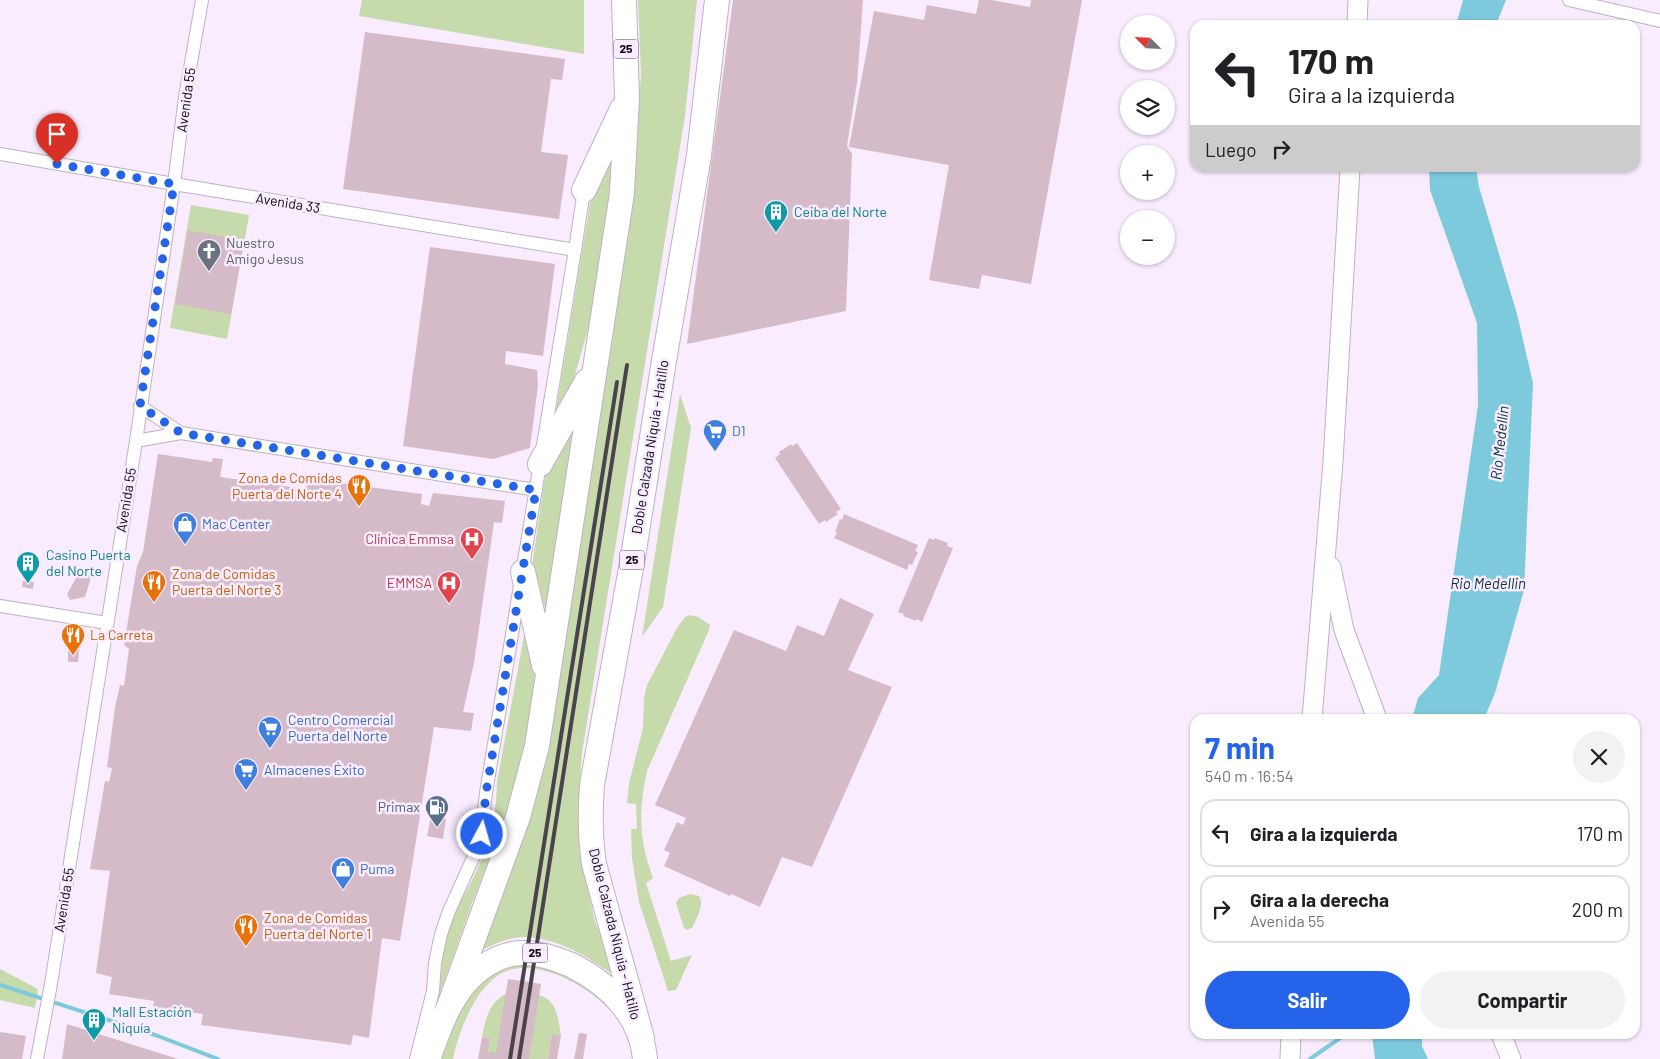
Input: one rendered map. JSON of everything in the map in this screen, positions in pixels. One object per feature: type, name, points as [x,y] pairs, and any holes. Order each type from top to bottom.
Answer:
[{"type":"highway","name":"25","points":[[428,1059],[518,817],[537,746],[622,193],[627,98],[624,0]]},
{"type":"highway","name":"Doble Calzada Niquia - Hatillo","points":[[644,1048],[594,864],[592,847],[592,785],[633,557],[699,155],[717,0]]},
{"type":"highway","points":[[584,190],[627,98]]},
{"type":"highway","points":[[540,464],[594,368]]},
{"type":"highway","points":[[523,572],[547,678]]},
{"type":"highway","name":"25","points":[[448,1009],[461,988],[481,969],[497,959],[510,954],[532,952],[557,959],[584,972],[607,987],[622,1002],[644,1048]]},
{"type":"main road","points":[[1357,20],[1358,0]]},
{"type":"main road","points":[[1312,714],[1342,322],[1350,172]]},
{"type":"main road","points":[[1326,539],[1337,604],[1353,658],[1375,714]]},
{"type":"main road","points":[[1503,1039],[1511,1059]]},
{"type":"street","name":"Avenida 55","points":[[37,1059],[50,989],[136,441],[185,97],[202,0]]},
{"type":"street","points":[[1569,0],[1660,21]]},
{"type":"street","name":"Avenida 33","points":[[0,154],[576,250]]},
{"type":"street","points":[[416,1059],[432,990],[441,934],[482,834],[486,793],[576,250],[584,190]]},
{"type":"street","points":[[140,406],[181,433]]},
{"type":"street","points":[[136,441],[181,433],[536,490]]},
{"type":"street","points":[[0,606],[106,623]]},
{"type":"green space","points":[[362,0],[584,0],[584,54],[359,16]]},
{"type":"green space","points":[[638,0],[697,0],[685,116],[582,753],[578,807],[583,863],[594,918],[615,976],[573,950],[538,938],[514,938],[478,952],[515,859],[632,197],[641,75]]},
{"type":"green space","points":[[616,136],[614,183],[593,312],[572,385],[555,417],[590,203]]},
{"type":"green space","points":[[191,205],[249,215],[227,339],[170,328]]},
{"type":"green space","points":[[680,394],[691,428],[663,607],[642,637]]},
{"type":"green space","points":[[575,418],[546,610],[531,573],[547,462]]},
{"type":"green space","points":[[528,614],[537,651],[531,714],[519,774],[512,801],[471,906],[434,1010],[441,952],[446,929],[451,916],[474,876],[489,838],[495,812],[497,782]]},
{"type":"green space","points":[[690,615],[698,617],[710,625],[709,630],[647,771],[641,812],[645,851],[653,878],[646,883],[671,961],[692,955],[676,990],[668,991],[639,902],[632,858],[631,829],[637,829],[636,804],[627,803],[629,783],[643,728],[644,698],[647,685],[677,628],[685,617]]},
{"type":"green space","points":[[690,894],[699,896],[701,904],[692,928],[687,930],[684,928],[676,903],[679,898]]},
{"type":"green space","points":[[522,965],[544,966],[557,969],[581,982],[612,1004],[621,1013],[634,1034],[637,1046],[637,1059],[632,1059],[630,1041],[621,1023],[607,1007],[589,992],[569,980],[548,972],[528,968],[510,970],[499,975],[488,984],[479,994],[465,1020],[453,1059],[441,1059],[452,1027],[467,998],[490,976],[505,969]]},
{"type":"green space","points":[[0,969],[38,989],[35,1008],[0,1000]]},
{"type":"green space","points":[[511,992],[542,996],[553,1005],[561,1036],[552,1035],[548,1059],[487,1059],[490,1038],[482,1037],[487,1016],[498,999]]},
{"type":"water","points":[[1463,0],[1506,0],[1498,20],[1457,20]]},
{"type":"water","name":"Rio Medellin","points":[[1429,172],[1477,172],[1479,187],[1517,314],[1533,383],[1524,590],[1495,693],[1486,714],[1413,714],[1418,698],[1439,675],[1478,405],[1477,323],[1430,190]]},
{"type":"water","points":[[1373,1039],[1422,1039],[1422,1046],[1428,1059],[1375,1059]]},
{"type":"building","name":"Ceiba del Norte","points":[[733,0],[863,0],[857,83],[847,146],[852,154],[846,311],[687,344]]},
{"type":"building","points":[[979,0],[991,0],[1030,7],[1031,0],[1082,0],[1031,284],[982,275],[979,289],[929,280],[949,165],[849,147],[874,11],[924,20],[927,5],[976,14]]},
{"type":"building","points":[[365,32],[565,59],[562,80],[551,79],[541,152],[568,155],[559,219],[343,189]]},
{"type":"building","name":"Nuestro Amigo Jesus","points":[[188,230],[244,241],[231,314],[175,304]]},
{"type":"building","points":[[430,247],[555,264],[543,356],[506,351],[505,364],[537,370],[538,385],[530,448],[493,459],[403,446]]},
{"type":"building","points":[[797,443],[841,509],[836,512],[838,514],[826,522],[825,520],[819,524],[775,458],[780,454],[779,452],[791,444],[792,446]]},
{"type":"building","name":"Centro Comercial Puerta del Norte","points":[[158,454],[212,462],[213,458],[223,459],[220,477],[306,489],[308,479],[422,494],[421,504],[429,506],[433,493],[505,501],[502,523],[494,522],[474,663],[463,712],[474,713],[471,731],[434,727],[400,941],[382,938],[369,1038],[353,1035],[351,1045],[201,1025],[203,1014],[153,1007],[154,1001],[109,994],[112,977],[96,973],[110,871],[90,869],[105,781],[109,782],[112,768],[107,767],[115,707],[120,685],[124,686],[129,649],[124,645],[137,566],[143,552]]},
{"type":"building","points":[[844,514],[918,545],[915,551],[918,552],[912,565],[909,564],[907,570],[834,538],[840,519],[842,520]]},
{"type":"building","points":[[929,538],[934,540],[935,538],[948,543],[947,546],[953,548],[922,622],[903,616],[904,614],[898,612]]},
{"type":"building","points":[[80,571],[90,572],[90,581],[85,597],[70,600],[67,594]]},
{"type":"building","name":"Casino Puerta del Norte","points":[[23,581],[34,582],[33,589],[22,587]]},
{"type":"building","points":[[840,598],[874,614],[848,670],[892,687],[812,867],[782,857],[760,907],[731,894],[730,896],[664,866],[670,853],[664,850],[677,822],[683,825],[686,818],[655,805],[734,630],[786,651],[797,625],[824,636]]},
{"type":"building","name":"La Carreta","points":[[80,642],[78,662],[68,662],[68,646]]},
{"type":"building","name":"Primax","points":[[431,817],[446,819],[443,839],[427,836]]},
{"type":"building","points":[[508,979],[541,984],[529,1059],[478,1059],[482,1037],[490,1038],[488,1052],[496,1053]]},
{"type":"building","name":"Mall Estación Niquía","points":[[67,1024],[178,1059],[62,1059]]},
{"type":"building","points":[[0,1032],[26,1036],[22,1059],[0,1059]]},
{"type":"building","points":[[579,1033],[587,1034],[583,1059],[574,1059]]},
{"type":"building","points":[[552,1034],[561,1036],[557,1059],[548,1059]]},
{"type":"waterway","points":[[0,985],[158,1036],[218,1059]]},
{"type":"waterway","points":[[1310,1059],[1339,1039]]},
{"type":"railway","points":[[519,1059],[627,365]]},
{"type":"railway","points":[[510,1059],[617,382]]},
{"type":"place","name":"Ceiba del Norte","points":[[776,233]]},
{"type":"place","name":"Nuestro Amigo Jesus","points":[[209,272]]},
{"type":"place","name":"D1","points":[[715,452]]},
{"type":"place","name":"Zona de Comidas Puerta del Norte 4","points":[[359,507]]},
{"type":"place","name":"Mac Center","points":[[185,545]]},
{"type":"place","name":"Clínica Emmsa","points":[[472,560]]},
{"type":"place","name":"Casino Puerta del Norte","points":[[28,584]]},
{"type":"place","name":"Zona de Comidas Puerta del Norte 3","points":[[154,603]]},
{"type":"place","name":"EMMSA","points":[[449,604]]},
{"type":"place","name":"La Carreta","points":[[73,656]]},
{"type":"place","name":"Centro Comercial Puerta del Norte","points":[[270,749]]},
{"type":"place","name":"Almacenes Éxito","points":[[246,791]]},
{"type":"place","name":"Primax","points":[[437,828]]},
{"type":"place","name":"Puma","points":[[343,890]]},
{"type":"place","name":"Zona de Comidas Puerta del Norte 1","points":[[246,947]]},
{"type":"place","name":"Mall Estación Niquía","points":[[94,1041]]},
{"type":"route","points":[[57,164],[174,184],[140,406],[181,433],[536,490],[486,793],[482,834]]},
{"type":"water label","name":"Río Medellín","points":[[1500,443]]}]
